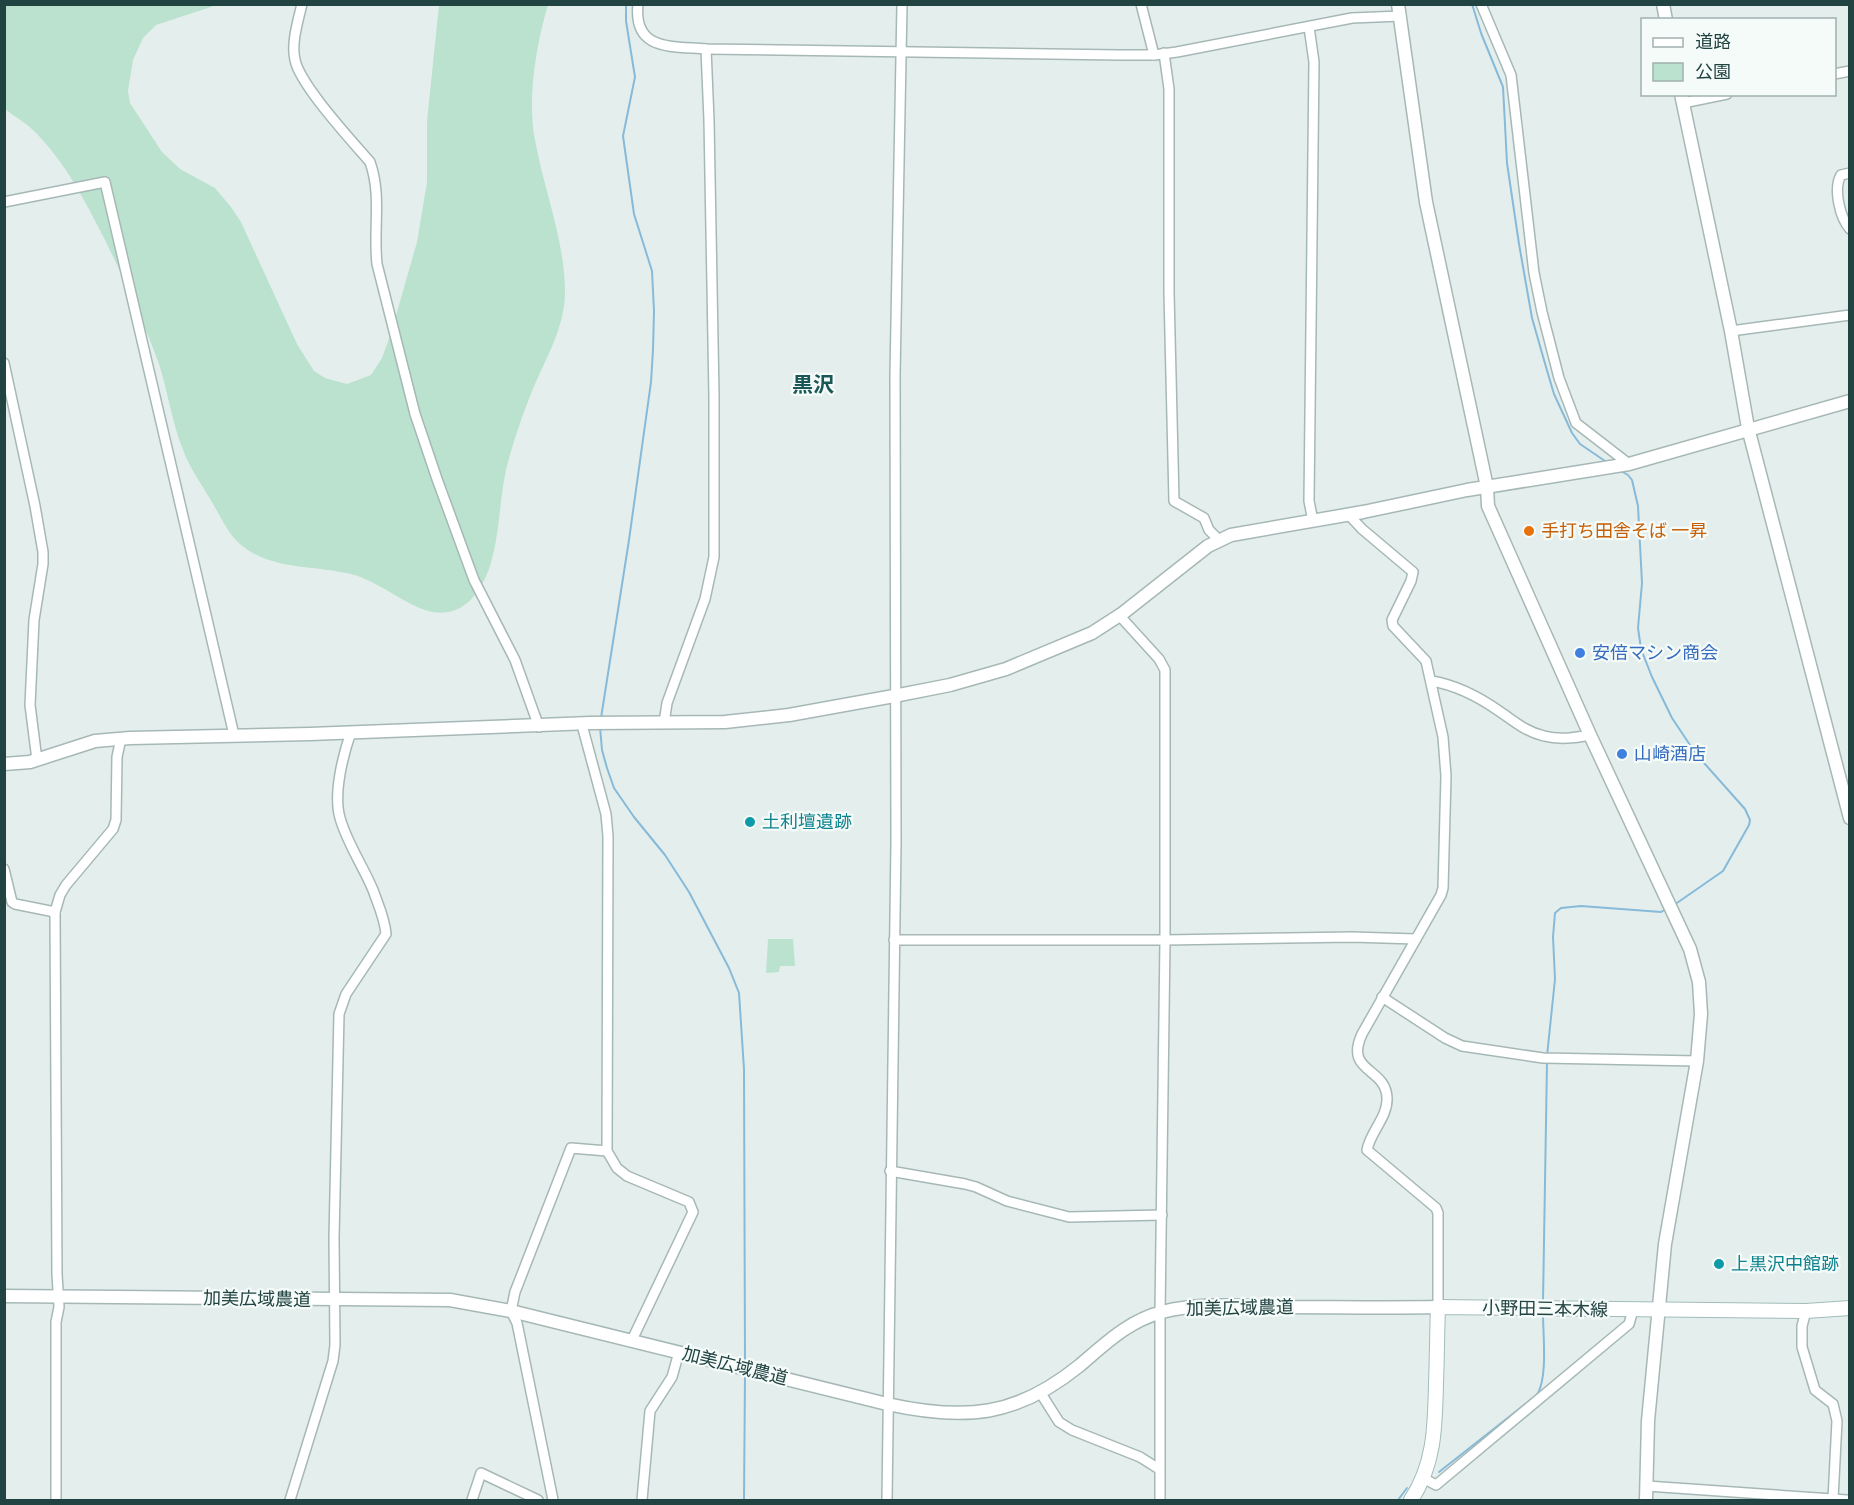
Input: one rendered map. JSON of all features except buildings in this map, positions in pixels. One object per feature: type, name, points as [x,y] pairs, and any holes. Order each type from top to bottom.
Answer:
[{"type":"main road","name":"小野田三本木線","points":[[1438,1308],[1806,1311],[1850,1308]]},
{"type":"main road","points":[[1411,1500],[1423,1478],[1435,1437],[1438,1308]]},
{"type":"street","points":[[302,4],[295,60],[305,82],[370,162],[375,177],[378,200],[375,250],[377,264],[416,414],[474,580],[515,660],[539,727]]},
{"type":"street","points":[[638,4],[638,27],[643,35],[665,44],[706,49],[1159,54],[1399,10],[1427,211],[1487,488],[1488,506],[1590,735],[1671,906],[1690,949],[1699,982],[1701,1014],[1696,1060],[1665,1244],[1648,1421],[1646,1500]]},
{"type":"street","points":[[887,1500],[896,740],[894,696],[895,375],[903,51],[902,4]]},
{"type":"street","points":[[1141,4],[1169,89],[1169,293],[1174,501],[1204,518],[1209,530],[1219,540]]},
{"type":"street","points":[[1481,4],[1511,75],[1534,273],[1559,378],[1576,423],[1625,464]]},
{"type":"street","points":[[1309,27],[1314,62],[1310,366],[1310,501],[1313,521]]},
{"type":"street","points":[[664,723],[667,703],[705,599],[710,581],[714,547],[712,261],[706,49]]},
{"type":"street","points":[[1709,96],[1682,99],[1731,331],[1748,428],[1850,818]]},
{"type":"street","points":[[1850,173],[1841,175],[1837,185],[1845,224],[1850,230]]},
{"type":"street","points":[[4,202],[105,182],[234,735]]},
{"type":"street","points":[[1731,331],[1850,315]]},
{"type":"street","points":[[4,363],[43,552],[32,641],[30,705],[37,760]]},
{"type":"street","points":[[4,764],[37,760],[95,741],[121,738],[757,720],[950,685],[1006,669],[1092,633],[1219,540],[1243,533],[1625,464],[1850,401]]},
{"type":"street","points":[[1348,514],[1362,529],[1413,572],[1392,620],[1393,626],[1423,656],[1443,737],[1446,776],[1443,888],[1356,1048],[1356,1054],[1362,1064],[1380,1081],[1387,1097],[1385,1110],[1367,1150],[1436,1208],[1438,1214],[1438,1308]]},
{"type":"street","points":[[1119,615],[1159,659],[1165,670],[1160,1500]]},
{"type":"street","points":[[1431,681],[1447,684],[1472,694],[1536,734],[1566,739],[1590,735]]},
{"type":"street","points":[[586,724],[606,814],[608,836],[607,1151],[617,1168],[627,1176],[677,1196],[689,1202],[693,1209],[632,1340]]},
{"type":"street","points":[[290,1500],[333,1361],[339,1014],[346,994],[386,934],[379,906],[342,826],[338,809],[343,758],[351,732]]},
{"type":"street","points":[[56,1500],[56,1322],[59,1307],[55,912],[66,885],[113,829],[116,820],[117,757],[121,738]]},
{"type":"street","points":[[4,869],[12,902],[55,912]]},
{"type":"street","points":[[894,940],[1416,939]]},
{"type":"street","points":[[1382,997],[1445,1038],[1462,1046],[1543,1058],[1696,1060]]},
{"type":"street","points":[[553,1500],[517,1323],[512,1311],[515,1292],[571,1148],[607,1151]]},
{"type":"street","points":[[890,1171],[965,1184],[1007,1202],[1069,1217],[1161,1215]]},
{"type":"street","name":"加美広域農道","points":[[4,1296],[450,1300],[512,1311],[888,1404],[925,1412],[954,1414],[988,1412],[1018,1403],[1051,1387],[1107,1340],[1130,1325],[1176,1309],[1214,1305],[1438,1308]]},
{"type":"street","points":[[1423,1478],[1436,1485],[1629,1324],[1633,1310]]},
{"type":"street","points":[[1806,1311],[1802,1326],[1802,1347],[1815,1390],[1833,1404],[1837,1421],[1833,1498]]},
{"type":"street","points":[[642,1500],[650,1411],[672,1377],[679,1352]]},
{"type":"street","points":[[1041,1392],[1059,1422],[1072,1430],[1140,1457],[1159,1469]]},
{"type":"street","points":[[472,1500],[481,1473],[538,1500]]},
{"type":"street","points":[[1647,1486],[1847,1500]]},
{"type":"green space","points":[[4,5],[217,5],[156,25],[143,38],[133,60],[128,91],[130,103],[162,152],[180,169],[215,188],[231,207],[241,222],[297,344],[314,371],[325,378],[347,384],[371,375],[382,358],[417,242],[427,182],[427,121],[439,5],[548,5],[534,72],[532,107],[535,140],[564,270],[562,318],[553,345],[526,406],[509,458],[490,566],[478,591],[461,607],[440,613],[427,611],[358,576],[267,559],[253,553],[232,535],[186,457],[153,348],[126,284],[90,210],[66,170],[37,134],[5,109]]},
{"type":"green space","points":[[768,939],[793,939],[795,966],[780,966],[779,972],[766,973]]},
{"type":"waterway","points":[[601,718],[629,540],[651,382],[653,350],[652,271],[634,214],[623,136],[635,77],[626,21],[626,4]]},
{"type":"waterway","points":[[1472,4],[1503,87],[1507,163],[1519,244],[1532,318],[1554,394],[1572,433],[1580,444],[1608,463]]},
{"type":"waterway","points":[[1621,471],[1632,480],[1638,506],[1642,583],[1638,628],[1641,649],[1672,718],[1696,754],[1745,809],[1750,820],[1723,871],[1674,905]]},
{"type":"waterway","points":[[600,727],[602,750],[614,788],[665,855],[689,892],[729,968],[739,993],[744,1069],[745,1363]]},
{"type":"waterway","points":[[1547,1056],[1555,979],[1553,937],[1555,913],[1561,908],[1581,906],[1661,912],[1666,909]]},
{"type":"waterway","points":[[1543,1302],[1547,1062]]},
{"type":"waterway","points":[[1439,1472],[1537,1395],[1544,1367],[1543,1314]]},
{"type":"waterway","points":[[744,1500],[745,1372]]},
{"type":"waterway","points":[[1398,1500],[1407,1488]]},
{"type":"place","name":"手打ち田舎そば 一昇","points":[[1529,531]]},
{"type":"place","name":"安倍マシン商会","points":[[1580,653]]},
{"type":"place","name":"山崎酒店","points":[[1622,754]]},
{"type":"place","name":"土利壇遺跡","points":[[750,822]]},
{"type":"place","name":"上黒沢中館跡","points":[[1719,1264]]},
{"type":"district","name":"黒沢","points":[[813,385]]}]
